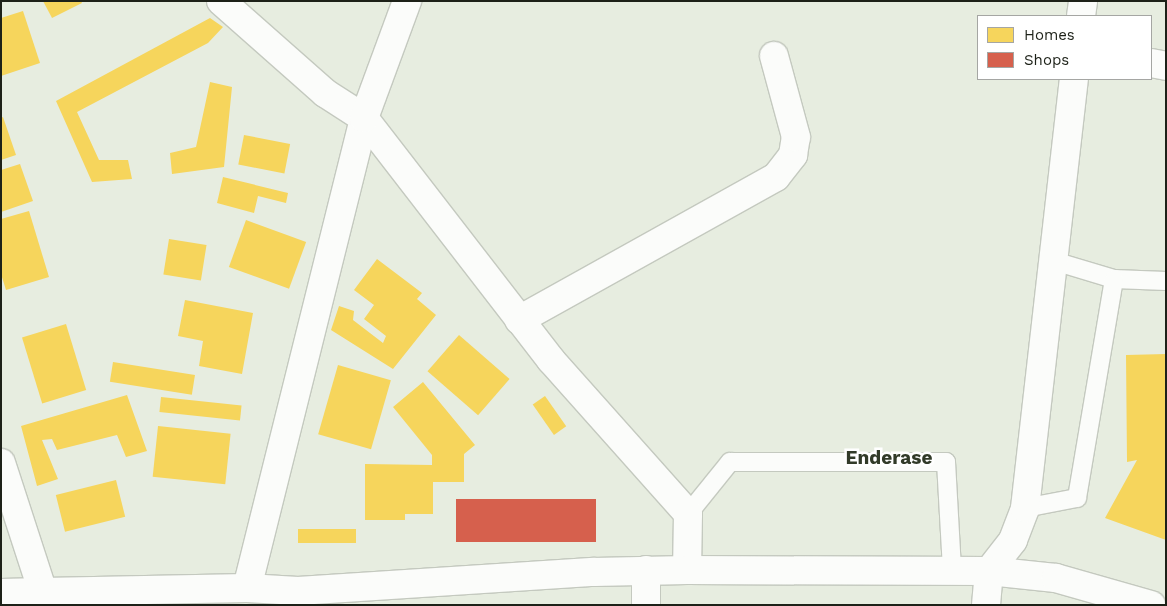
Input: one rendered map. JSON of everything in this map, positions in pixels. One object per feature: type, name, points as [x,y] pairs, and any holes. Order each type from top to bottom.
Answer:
[{"type":"street","points":[[221,1],[325,93],[364,118],[551,360],[688,514],[687,570]]},
{"type":"street","points":[[247,588],[364,118],[407,1]]},
{"type":"street","points":[[1081,15],[1083,1]]},
{"type":"street","points":[[519,320],[776,177],[793,155],[796,136],[774,56]]},
{"type":"street","points":[[1152,62],[1166,66]]},
{"type":"street","points":[[986,605],[989,571],[1013,540],[1025,508],[1074,80]]},
{"type":"street","points":[[1,462],[43,592]]},
{"type":"street","points":[[1,593],[247,588],[297,598],[646,570],[989,571],[1056,578],[1151,605]]},
{"type":"street","points":[[646,570],[646,605]]},
{"type":"lane","points":[[1054,261],[1114,279],[1166,281]]},
{"type":"lane","points":[[1025,508],[1077,498],[1114,279]]},
{"type":"lane","points":[[688,514],[730,462],[946,462],[952,571]]},
{"type":"building: Homes","points":[[43,1],[81,1],[82,3],[52,18]]},
{"type":"building: Homes","points":[[23,11],[40,63],[1,76],[1,18]]},
{"type":"building: Homes","points":[[210,18],[223,27],[208,43],[77,112],[99,160],[128,160],[132,179],[92,182],[56,101]]},
{"type":"building: Homes","points":[[210,82],[232,87],[224,167],[172,174],[170,153],[196,147]]},
{"type":"building: Homes","points":[[3,117],[16,155],[1,160],[1,118]]},
{"type":"building: Homes","points":[[244,135],[290,144],[284,173],[238,164]]},
{"type":"building: Homes","points":[[20,164],[33,201],[1,212],[1,170]]},
{"type":"building: Homes","points":[[223,177],[288,193],[286,203],[258,196],[254,213],[217,203]]},
{"type":"building: Homes","points":[[29,211],[49,277],[6,290],[1,274],[1,219]]},
{"type":"building: Homes","points":[[246,220],[306,242],[289,289],[229,267]]},
{"type":"building: Homes","points":[[169,239],[207,245],[201,281],[163,275]]},
{"type":"building: Homes","points":[[377,259],[422,293],[417,299],[436,315],[393,369],[331,330],[339,306],[354,311],[353,320],[383,343],[386,336],[364,319],[374,305],[354,290]]},
{"type":"building: Homes","points":[[185,300],[253,313],[242,374],[199,366],[203,341],[178,336]]},
{"type":"building: Homes","points":[[66,324],[86,390],[42,403],[22,337]]},
{"type":"building: Homes","points":[[459,335],[510,379],[478,415],[428,371]]},
{"type":"building: Homes","points":[[1166,354],[1166,540],[1105,518],[1137,460],[1127,462],[1126,355]]},
{"type":"building: Homes","points":[[113,362],[195,375],[192,395],[110,382]]},
{"type":"building: Homes","points":[[338,365],[391,380],[371,449],[318,434]]},
{"type":"building: Homes","points":[[423,382],[475,445],[464,454],[464,482],[433,482],[433,514],[405,514],[405,520],[365,520],[365,464],[432,465],[432,455],[393,407]]},
{"type":"building: Homes","points":[[127,395],[147,451],[126,457],[117,435],[57,450],[52,439],[42,440],[58,479],[37,486],[21,426]]},
{"type":"building: Homes","points":[[545,396],[566,426],[554,435],[533,405]]},
{"type":"building: Homes","points":[[161,397],[242,405],[240,420],[159,412]]},
{"type":"building: Homes","points":[[158,426],[231,434],[225,484],[153,477]]},
{"type":"building: Homes","points":[[116,480],[125,517],[65,532],[56,495]]},
{"type":"building: Homes","points":[[298,529],[356,529],[356,543],[298,543]]},
{"type":"building: Shops","points":[[456,499],[596,499],[596,542],[456,542]]},
{"type":"district","name":"Enderase","points":[[889,458]]}]
